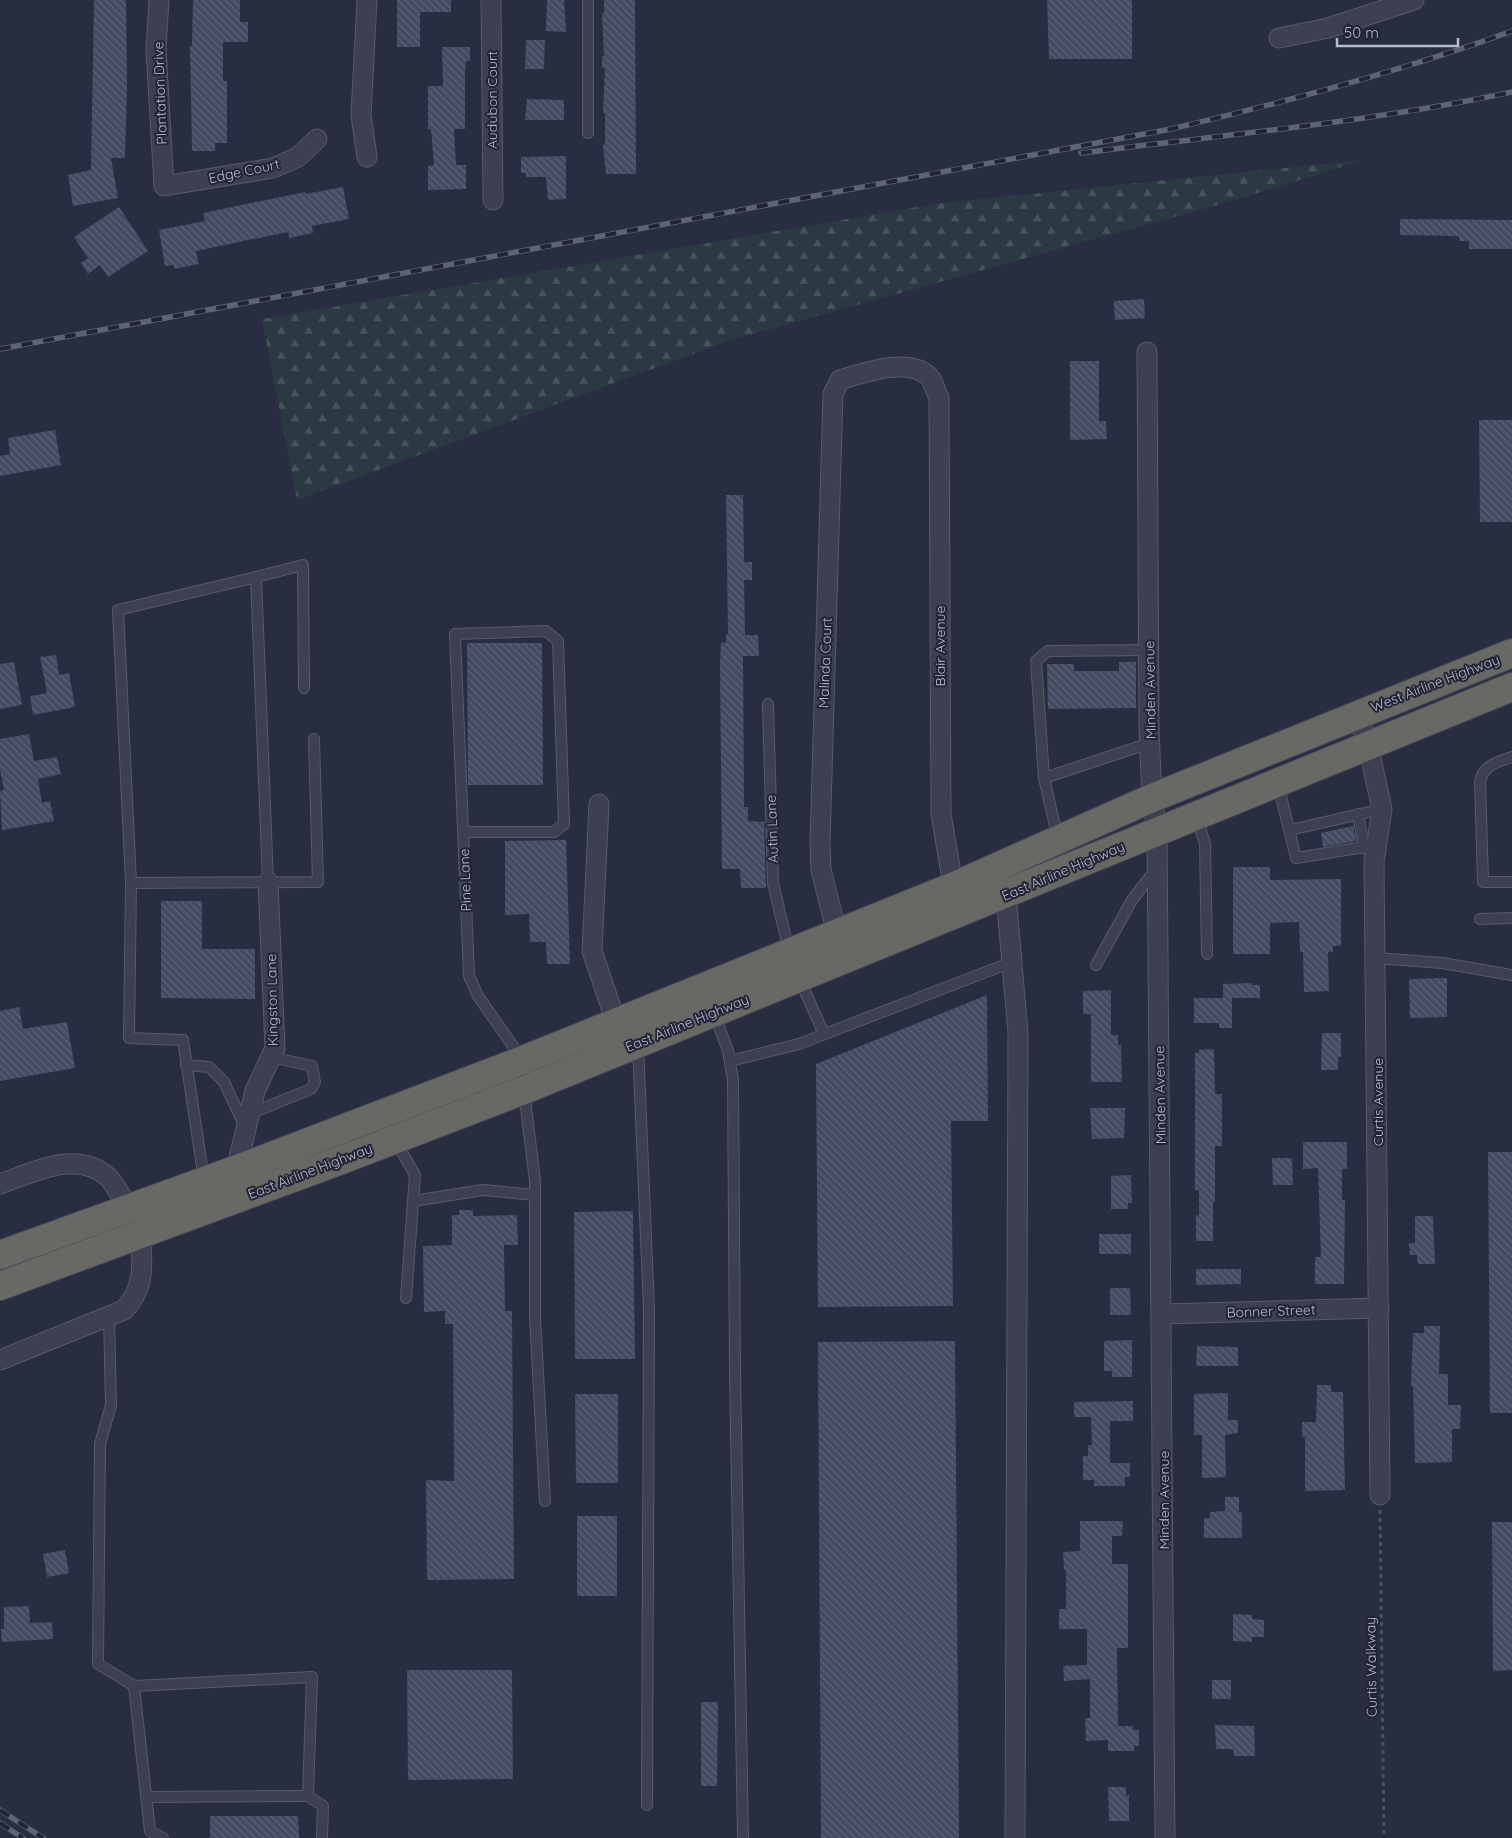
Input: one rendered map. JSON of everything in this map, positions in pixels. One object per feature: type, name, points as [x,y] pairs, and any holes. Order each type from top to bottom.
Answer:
[{"type":"highway","name":"West Airline Highway","points":[[1358,714],[1512,653]]},
{"type":"highway","points":[[1368,745],[1512,687]]},
{"type":"highway","name":"East Airline Highway","points":[[0,1286],[232,1201],[385,1129],[523,1060],[837,934],[952,886],[1152,798],[1358,714]]},
{"type":"highway","name":"East Airline Highway","points":[[0,1255],[235,1170],[524,1090],[960,914],[1368,745]]},
{"type":"street","name":"Plantation Drive","points":[[159,0],[156,49],[164,186]]},
{"type":"street","points":[[367,0],[361,115],[367,157]]},
{"type":"street","name":"Audubon Court","points":[[491,0],[493,200]]},
{"type":"street","points":[[1279,38],[1328,28],[1414,0]]},
{"type":"street","name":"Edge Court","points":[[164,186],[273,168],[298,158],[317,139]]},
{"type":"street","name":"Minden Avenue","points":[[1147,352],[1148,650],[1152,798],[1156,832],[1157,869],[1163,1314],[1165,1838]]},
{"type":"street","name":"Blair Avenue","points":[[834,392],[840,380],[888,367],[911,368],[930,378],[939,398],[941,814],[952,886],[960,914]]},
{"type":"street","name":"Malinda Court","points":[[834,392],[820,843],[821,870],[837,934]]},
{"type":"street","name":"Curtis Avenue","points":[[1358,714],[1368,745],[1382,809],[1370,846],[1374,862],[1376,958],[1380,1495]]},
{"type":"street","points":[[599,804],[592,950],[616,1022],[638,1043]]},
{"type":"street","name":"Kingston Lane","points":[[232,1201],[235,1170],[255,1091],[275,1048],[268,882]]},
{"type":"street","points":[[1006,895],[1018,1032],[1015,1838]]},
{"type":"street","points":[[0,1184],[44,1169],[69,1163],[87,1163],[109,1177],[129,1209]]},
{"type":"street","points":[[0,1360],[124,1310],[137,1294],[142,1262],[140,1236]]},
{"type":"street","name":"Bonner Street","points":[[1163,1314],[1379,1308]]},
{"type":"lane","points":[[588,0],[588,133]]},
{"type":"lane","points":[[204,1181],[182,1040],[129,1038],[130,883],[118,610],[303,565],[304,688]]},
{"type":"lane","points":[[256,577],[268,882]]},
{"type":"lane","name":"Pine Lane","points":[[463,832],[554,832],[564,824],[558,640],[546,631],[455,634],[458,683],[463,832],[469,976],[478,996],[523,1060]]},
{"type":"lane","points":[[1058,840],[1044,778],[1036,661],[1048,651],[1148,650]]},
{"type":"lane","name":"Autin Lane","points":[[768,704],[773,882],[790,952]]},
{"type":"lane","points":[[130,883],[318,882],[314,740]]},
{"type":"lane","points":[[1044,778],[1150,743]]},
{"type":"lane","points":[[1512,757],[1489,766],[1482,773],[1480,782],[1483,882],[1512,882]]},
{"type":"lane","points":[[1278,783],[1296,858],[1370,846],[1358,814]]},
{"type":"lane","points":[[1290,830],[1382,809]]},
{"type":"lane","points":[[1197,816],[1206,844],[1207,954]]},
{"type":"lane","points":[[1096,964],[1132,900],[1157,869]]},
{"type":"lane","points":[[1480,919],[1512,918]]},
{"type":"lane","points":[[1376,958],[1442,963],[1512,975]]},
{"type":"lane","points":[[730,1061],[784,1048],[824,1034],[1012,962]]},
{"type":"lane","points":[[799,978],[824,1034]]},
{"type":"lane","points":[[714,1012],[730,1061],[733,1080],[735,1381],[743,1838]]},
{"type":"lane","points":[[638,1043],[649,1310],[647,1805]]},
{"type":"lane","points":[[186,1065],[209,1067],[224,1082],[247,1121],[311,1089],[315,1082],[312,1066],[271,1057]]},
{"type":"lane","points":[[524,1090],[535,1181],[535,1317],[546,1501]]},
{"type":"lane","points":[[385,1129],[415,1175],[406,1298]]},
{"type":"lane","points":[[413,1201],[483,1190],[535,1195]]},
{"type":"lane","points":[[109,1316],[111,1405],[100,1444],[98,1664],[134,1686],[312,1677],[308,1796]]},
{"type":"lane","points":[[134,1686],[150,1832],[163,1838]]},
{"type":"lane","points":[[147,1797],[308,1796],[323,1806],[322,1838]]},
{"type":"path","name":"Curtis Walkway","points":[[1380,1495],[1384,1838]]},
{"type":"green space","points":[[1364,160],[1232,201],[731,340],[297,500],[262,319],[941,203]]},
{"type":"building","points":[[94,0],[126,0],[127,84],[125,158],[111,158],[118,198],[73,206],[68,175],[91,170]]},
{"type":"building","points":[[193,0],[240,0],[240,22],[248,22],[248,42],[223,42],[223,81],[227,81],[227,143],[215,143],[215,151],[192,151],[190,46],[192,46]]},
{"type":"building","points":[[397,0],[451,0],[451,12],[420,12],[420,47],[397,47]]},
{"type":"building","points":[[547,0],[564,0],[566,32],[546,31]]},
{"type":"building","points":[[604,0],[635,0],[636,174],[606,174],[603,145],[605,145],[605,113],[603,113],[605,68],[602,68],[602,56],[604,56],[602,13],[604,13]]},
{"type":"building","points":[[1047,0],[1132,0],[1132,59],[1049,59]]},
{"type":"building","points":[[526,40],[545,40],[544,69],[525,69]]},
{"type":"building","points":[[442,47],[470,47],[470,61],[466,61],[465,72],[465,129],[454,129],[456,165],[466,165],[466,189],[428,190],[428,166],[434,165],[431,129],[428,129],[428,86],[443,86]]},
{"type":"building","points":[[527,99],[564,100],[564,120],[525,120]]},
{"type":"building","points":[[566,156],[566,199],[548,200],[546,177],[526,177],[526,173],[521,173],[521,157]]},
{"type":"building","points":[[343,187],[349,219],[312,226],[313,233],[289,238],[288,232],[196,251],[199,264],[174,269],[174,265],[165,266],[159,230],[205,221],[203,213],[305,192],[306,194]]},
{"type":"building","points":[[119,207],[148,251],[108,277],[100,265],[88,274],[81,263],[88,258],[74,237]]},
{"type":"building","points":[[1400,219],[1512,220],[1512,249],[1469,249],[1469,241],[1459,241],[1459,236],[1400,235]]},
{"type":"building","points":[[1144,299],[1145,318],[1115,320],[1114,301]]},
{"type":"building","points":[[1070,361],[1099,361],[1099,421],[1106,421],[1107,439],[1070,440]]},
{"type":"building","points":[[1479,420],[1512,420],[1512,522],[1480,522]]},
{"type":"building","points":[[55,430],[61,465],[0,476],[0,456],[10,454],[8,438]]},
{"type":"building","points":[[726,495],[743,495],[744,562],[752,562],[752,580],[744,580],[745,635],[758,635],[759,656],[743,656],[744,807],[748,807],[748,821],[764,822],[766,888],[741,888],[740,869],[722,869],[720,663],[721,642],[726,643],[726,635],[728,634]]},
{"type":"building","points":[[467,643],[542,643],[543,785],[468,785]]},
{"type":"building","points":[[56,655],[59,675],[69,673],[75,707],[33,715],[30,696],[47,693],[40,657]]},
{"type":"building","points":[[14,662],[22,705],[0,709],[0,664]]},
{"type":"building","points":[[1119,662],[1136,662],[1136,708],[1048,709],[1047,664],[1074,664],[1074,671],[1119,671]]},
{"type":"building","points":[[29,734],[34,761],[57,757],[61,774],[38,779],[42,803],[50,801],[54,821],[2,830],[0,791],[4,790],[0,769],[0,739]]},
{"type":"building","points":[[1353,826],[1356,841],[1323,847],[1321,833]]},
{"type":"building","points":[[566,840],[570,964],[547,964],[546,942],[530,942],[529,914],[505,915],[505,841]]},
{"type":"building","points":[[1233,867],[1270,867],[1270,880],[1341,879],[1341,946],[1333,946],[1333,952],[1328,952],[1329,991],[1304,992],[1303,952],[1300,952],[1299,922],[1270,923],[1270,954],[1233,954]]},
{"type":"building","points":[[161,901],[202,901],[202,949],[255,949],[255,999],[161,998]]},
{"type":"building","points":[[1447,978],[1447,1017],[1410,1018],[1409,979]]},
{"type":"building","points":[[1252,983],[1252,985],[1260,985],[1260,998],[1232,998],[1232,1028],[1219,1028],[1219,1023],[1194,1023],[1194,998],[1223,998],[1223,984]]},
{"type":"building","points":[[1111,990],[1111,1035],[1118,1035],[1118,1045],[1121,1045],[1122,1082],[1091,1082],[1091,1014],[1083,1014],[1083,991]]},
{"type":"building","points":[[987,995],[988,1121],[951,1121],[953,1306],[818,1307],[816,1064]]},
{"type":"building","points":[[19,1007],[23,1029],[67,1022],[75,1068],[0,1081],[0,1011]]},
{"type":"building","points":[[1322,1033],[1341,1033],[1341,1057],[1338,1057],[1338,1070],[1321,1070]]},
{"type":"building","points":[[1214,1049],[1215,1094],[1222,1094],[1222,1146],[1215,1146],[1213,1241],[1196,1241],[1196,1215],[1199,1215],[1199,1190],[1195,1190],[1195,1053],[1199,1053],[1199,1050]]},
{"type":"building","points":[[1090,1108],[1125,1108],[1124,1138],[1092,1139]]},
{"type":"building","points":[[1303,1142],[1347,1142],[1347,1169],[1342,1169],[1342,1200],[1345,1200],[1344,1284],[1315,1284],[1315,1257],[1321,1257],[1318,1168],[1303,1169]]},
{"type":"building","points":[[1488,1152],[1512,1152],[1512,1413],[1490,1413]]},
{"type":"building","points":[[1272,1158],[1292,1158],[1293,1185],[1273,1185]]},
{"type":"building","points":[[1131,1175],[1132,1203],[1128,1203],[1128,1209],[1111,1209],[1111,1176]]},
{"type":"building","points":[[459,1210],[473,1210],[473,1216],[517,1215],[518,1245],[504,1245],[505,1311],[512,1311],[514,1579],[427,1580],[426,1480],[454,1481],[453,1324],[445,1324],[445,1311],[424,1312],[423,1246],[452,1245],[452,1215],[459,1215]]},
{"type":"building","points":[[633,1211],[635,1359],[575,1359],[574,1212]]},
{"type":"building","points":[[1415,1216],[1433,1216],[1435,1264],[1418,1264],[1417,1255],[1410,1255],[1409,1243],[1415,1243]]},
{"type":"building","points":[[1099,1234],[1131,1234],[1131,1254],[1099,1254]]},
{"type":"building","points":[[1196,1269],[1241,1269],[1241,1284],[1196,1285]]},
{"type":"building","points":[[1110,1288],[1130,1288],[1131,1315],[1110,1315]]},
{"type":"building","points":[[1424,1326],[1440,1326],[1439,1374],[1448,1374],[1448,1405],[1461,1405],[1460,1429],[1452,1429],[1452,1462],[1415,1463],[1413,1386],[1411,1386],[1413,1333],[1424,1333]]},
{"type":"building","points":[[1132,1340],[1132,1377],[1112,1377],[1112,1371],[1104,1371],[1104,1341]]},
{"type":"building","points":[[955,1341],[959,1838],[821,1838],[818,1342]]},
{"type":"building","points":[[1197,1346],[1238,1347],[1238,1366],[1196,1366]]},
{"type":"building","points":[[1317,1385],[1331,1385],[1331,1392],[1343,1392],[1345,1490],[1305,1491],[1305,1437],[1302,1437],[1302,1422],[1316,1422]]},
{"type":"building","points":[[1228,1393],[1228,1420],[1238,1420],[1238,1433],[1225,1435],[1226,1477],[1202,1478],[1202,1435],[1194,1435],[1194,1394]]},
{"type":"building","points":[[575,1394],[618,1394],[618,1483],[576,1483]]},
{"type":"building","points":[[1133,1401],[1133,1421],[1110,1421],[1110,1463],[1130,1463],[1130,1477],[1125,1477],[1125,1486],[1094,1486],[1094,1480],[1083,1480],[1083,1456],[1088,1456],[1088,1445],[1092,1445],[1091,1417],[1074,1417],[1074,1402]]},
{"type":"building","points":[[1225,1497],[1239,1497],[1239,1512],[1242,1512],[1242,1538],[1204,1538],[1204,1518],[1210,1518],[1210,1512],[1225,1511]]},
{"type":"building","points":[[577,1516],[617,1516],[617,1596],[577,1596]]},
{"type":"building","points":[[1080,1521],[1122,1521],[1123,1523],[1122,1536],[1112,1536],[1112,1564],[1128,1564],[1128,1648],[1117,1648],[1118,1726],[1133,1726],[1133,1730],[1139,1730],[1139,1746],[1134,1746],[1134,1751],[1108,1751],[1108,1740],[1086,1741],[1085,1718],[1090,1718],[1090,1679],[1064,1681],[1063,1666],[1087,1665],[1087,1629],[1059,1629],[1059,1609],[1066,1609],[1066,1570],[1064,1570],[1063,1552],[1080,1551]]},
{"type":"building","points":[[1492,1522],[1512,1522],[1512,1670],[1493,1671]]},
{"type":"building","points":[[65,1550],[69,1573],[47,1577],[43,1554]]},
{"type":"building","points":[[29,1606],[30,1623],[52,1622],[53,1639],[2,1642],[1,1629],[4,1629],[4,1607]]},
{"type":"building","points":[[1233,1614],[1252,1615],[1252,1619],[1264,1620],[1264,1637],[1252,1637],[1252,1642],[1233,1641]]},
{"type":"building","points":[[407,1670],[512,1670],[513,1779],[408,1780]]},
{"type":"building","points":[[1212,1680],[1231,1680],[1231,1699],[1212,1699]]},
{"type":"building","points":[[701,1702],[718,1702],[717,1786],[701,1786]]},
{"type":"building","points":[[1215,1725],[1254,1726],[1255,1756],[1234,1756],[1233,1749],[1216,1749]]},
{"type":"building","points":[[1108,1787],[1126,1787],[1126,1796],[1129,1795],[1129,1821],[1109,1821]]},
{"type":"building","points":[[210,1816],[298,1816],[299,1838],[210,1838]]},
{"type":"railway","points":[[0,349],[1171,129],[1343,85],[1470,46],[1512,31]]},
{"type":"railway","points":[[1081,153],[1352,120],[1512,92]]},
{"type":"railway","points":[[0,1810],[43,1838]]},
{"type":"railway","points":[[0,1823],[23,1838]]}]
